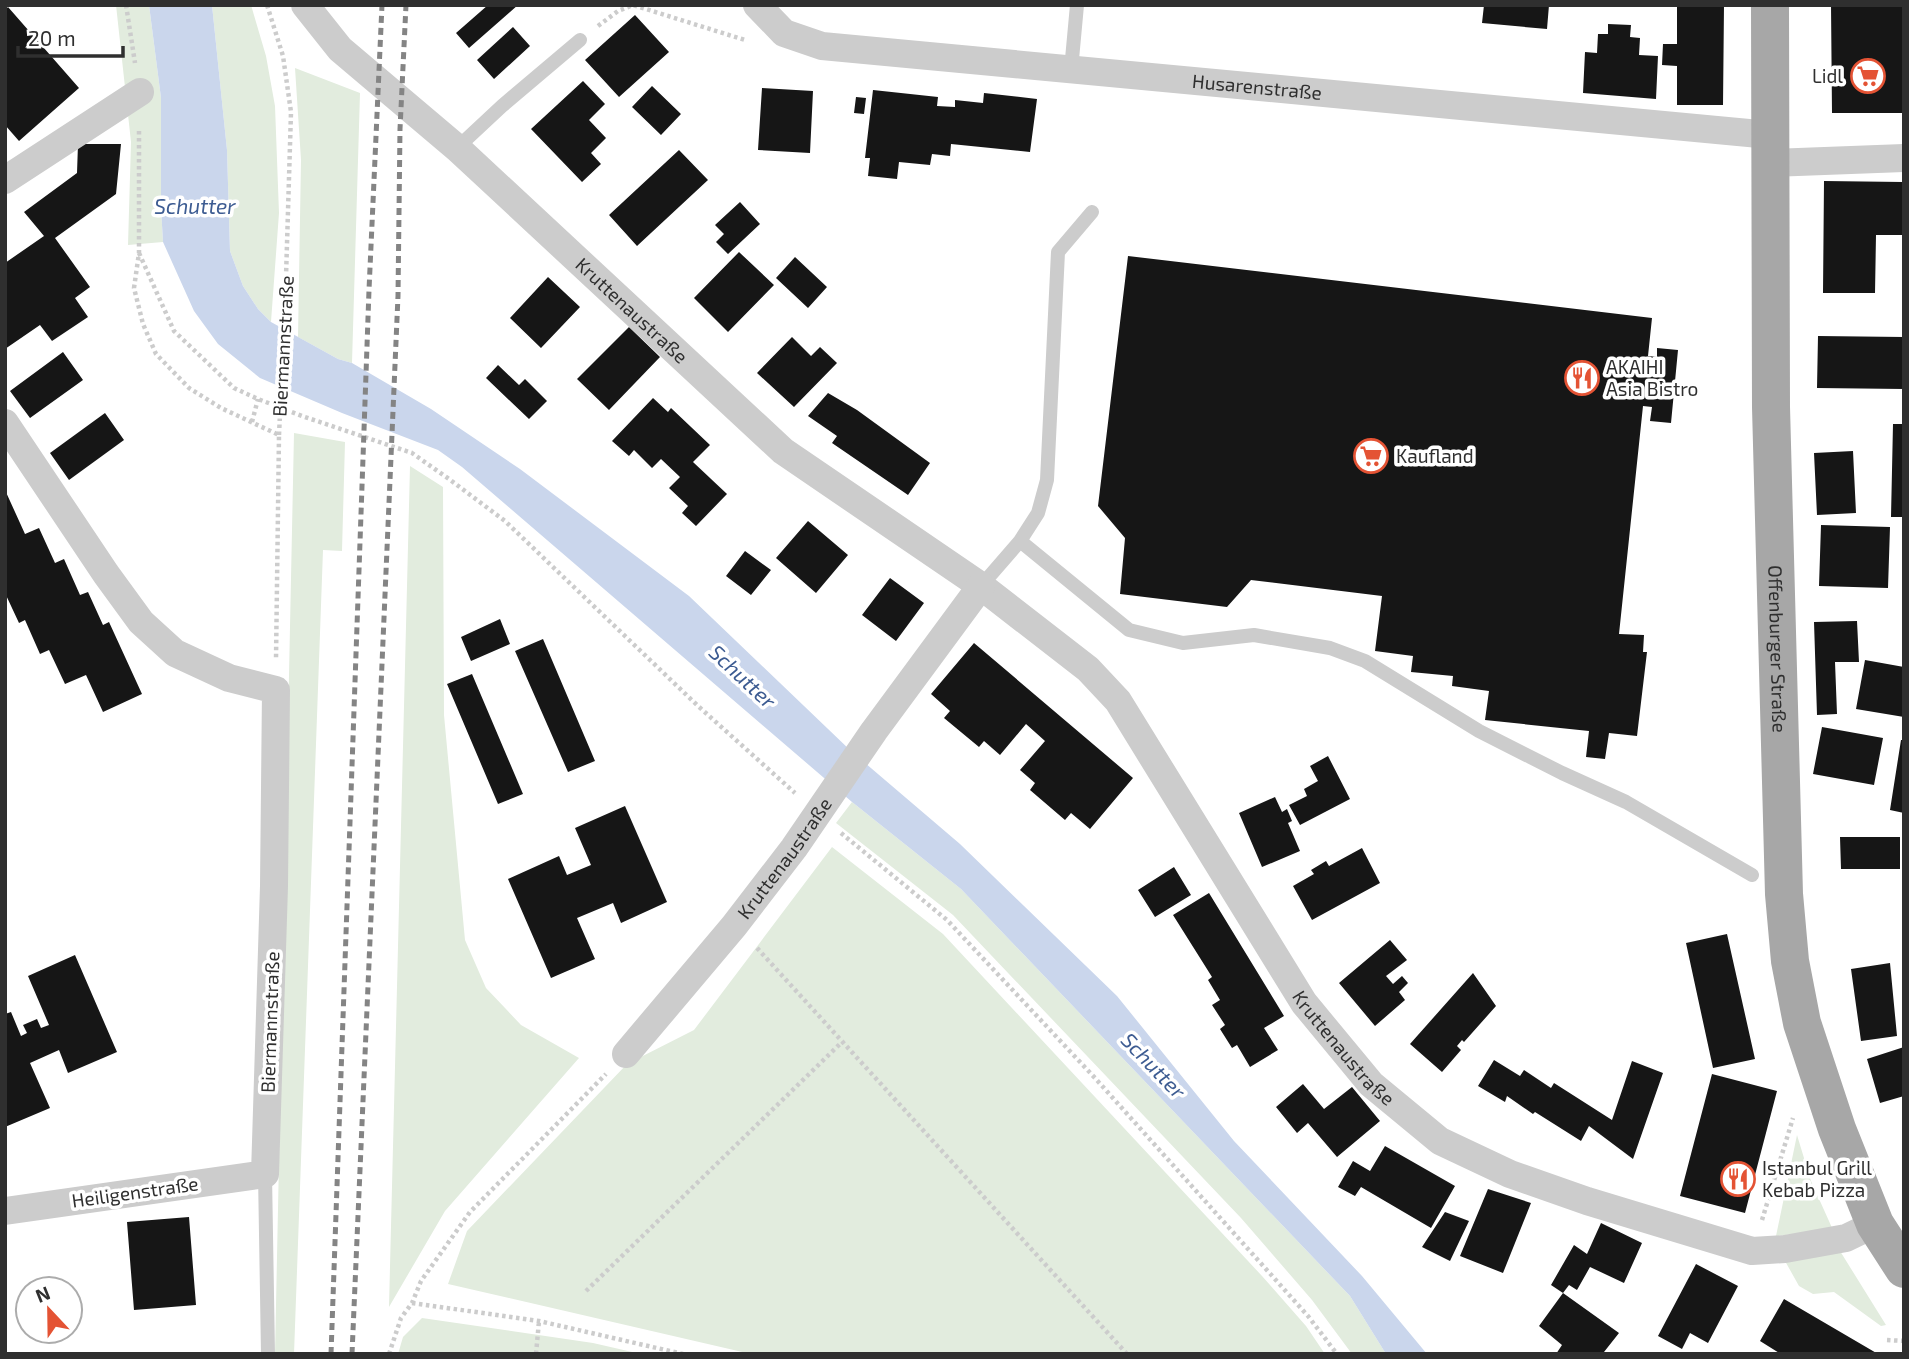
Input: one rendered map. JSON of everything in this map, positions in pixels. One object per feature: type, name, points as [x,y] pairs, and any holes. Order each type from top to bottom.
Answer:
[{"type":"main road","name":"Offenburger Straße","points":[[1770,5],[1771,407],[1784,894],[1789,947],[1801,1023],[1837,1129],[1875,1224],[1904,1269]]},
{"type":"street","name":"Kruttenaustraße","points":[[305,5],[340,49],[457,148],[783,451],[981,586],[1088,669],[1118,701],[1304,1003],[1371,1084],[1440,1141],[1510,1174],[1587,1201],[1752,1251],[1785,1249],[1846,1238],[1875,1224]]},
{"type":"street","name":"Husarenstraße","points":[[757,5],[784,33],[822,46],[1071,70],[1771,149],[1904,158]]},
{"type":"street","points":[[5,180],[140,92]]},
{"type":"street","points":[[5,423],[141,622],[175,653],[229,678],[276,690]]},
{"type":"street","name":"Kruttenaustraße","points":[[626,1054],[734,926],[818,815],[874,731],[981,586]]},
{"type":"street","name":"Biermannstraße","points":[[265,1174],[274,886],[276,690]]},
{"type":"street","name":"Heiligenstraße","points":[[5,1210],[265,1174]]},
{"type":"lane","points":[[1071,70],[1077,5]]},
{"type":"lane","points":[[457,148],[580,40]]},
{"type":"lane","points":[[981,586],[1020,541],[1038,513],[1047,480],[1058,252],[1092,212]]},
{"type":"lane","points":[[1020,541],[1129,630],[1183,643],[1254,635],[1330,648],[1365,661],[1479,731],[1626,802],[1752,875]]},
{"type":"lane","name":"Biermannstraße","points":[[265,1174],[268,1354]]},
{"type":"path","name":"Biermannstraße","points":[[267,5],[284,56],[291,112],[279,435],[276,690]]},
{"type":"path","points":[[580,40],[618,11],[633,5],[742,40],[760,40],[784,33]]},
{"type":"path","points":[[279,435],[221,408],[189,388],[156,354],[143,324],[134,288],[139,253],[174,331],[234,388],[258,400],[412,453],[449,478],[505,522],[698,706],[818,815],[947,920],[1095,1078],[1308,1316],[1337,1354]]},
{"type":"path","points":[[252,423],[258,400]]},
{"type":"path","points":[[734,926],[1127,1354]]},
{"type":"path","points":[[586,1291],[842,1042]]},
{"type":"path","points":[[389,1354],[401,1318],[412,1303],[421,1281],[470,1212],[626,1054]]},
{"type":"path","points":[[1752,1251],[1797,1106]]},
{"type":"path","points":[[412,1303],[539,1321],[683,1354]]},
{"type":"path","points":[[536,1354],[539,1321]]},
{"type":"path","points":[[1887,1340],[1904,1341]]},
{"type":"green space","points":[[116,5],[149,5],[161,98],[163,242],[128,245],[131,142]]},
{"type":"green space","points":[[212,5],[251,5],[266,56],[275,106],[279,213],[271,322],[258,309],[243,286],[230,251],[227,150]]},
{"type":"green space","points":[[295,68],[360,93],[352,363],[338,359],[298,337],[301,160]]},
{"type":"green space","points":[[294,433],[345,442],[342,551],[323,550],[294,1354],[275,1354]]},
{"type":"green space","points":[[410,466],[443,487],[444,715],[465,940],[486,988],[521,1025],[579,1058],[445,1211],[389,1307]]},
{"type":"green space","points":[[852,802],[961,889],[1350,1296],[1386,1354],[1352,1354],[1312,1300],[1241,1218],[953,915],[836,823]]},
{"type":"green space","points":[[832,847],[943,934],[1262,1276],[1306,1326],[1325,1354],[751,1354],[448,1284],[467,1231],[627,1064],[694,1030]]},
{"type":"green space","points":[[1797,1135],[1811,1181],[1833,1230],[1776,1236]]},
{"type":"green space","points":[[1840,1251],[1886,1325],[1881,1326],[1834,1292],[1813,1294],[1799,1286],[1785,1261]]},
{"type":"green space","points":[[422,1318],[593,1343],[641,1354],[398,1354],[403,1337]]},
{"type":"water","name":"Schutter","points":[[149,5],[212,5],[227,150],[230,251],[243,286],[258,309],[271,322],[338,359],[352,363],[431,409],[520,469],[689,596],[851,751],[960,844],[1117,996],[1234,1141],[1362,1276],[1427,1354],[1386,1354],[1350,1296],[961,889],[852,802],[462,467],[438,450],[260,378],[218,344],[194,311],[163,242],[161,98]]},
{"type":"building","points":[[488,5],[518,5],[469,48],[456,33]]},
{"type":"building","points":[[1484,5],[1549,5],[1547,29],[1482,23]]},
{"type":"building","points":[[1677,5],[1724,5],[1723,105],[1677,105],[1677,66],[1662,65],[1663,44],[1677,44]]},
{"type":"building","name":"Lidl","points":[[1831,5],[1904,5],[1904,113],[1832,113]]},
{"type":"building","points":[[8,7],[79,88],[19,141],[5,125],[5,10]]},
{"type":"building","points":[[635,15],[669,52],[619,97],[585,60]]},
{"type":"building","points":[[1608,24],[1631,25],[1630,37],[1640,38],[1639,55],[1658,56],[1656,99],[1583,93],[1585,52],[1597,53],[1598,34],[1608,34]]},
{"type":"building","points":[[513,27],[530,46],[494,79],[477,60]]},
{"type":"building","points":[[583,81],[605,104],[589,120],[606,138],[591,153],[601,164],[582,182],[531,129]]},
{"type":"building","points":[[652,86],[681,114],[661,135],[632,107]]},
{"type":"building","points":[[762,88],[813,91],[810,153],[758,150]]},
{"type":"building","points":[[873,90],[938,97],[937,106],[955,107],[955,100],[983,103],[984,93],[1037,99],[1030,152],[951,144],[950,156],[932,154],[930,165],[899,162],[897,179],[868,176],[870,158],[865,158]]},
{"type":"building","points":[[856,97],[866,98],[864,114],[854,113]]},
{"type":"building","points":[[78,144],[121,144],[116,194],[55,238],[90,287],[75,298],[88,317],[52,341],[40,325],[5,349],[5,263],[44,236],[24,212],[77,173]]},
{"type":"building","points":[[679,150],[708,180],[637,246],[609,215]]},
{"type":"building","points":[[1824,181],[1903,182],[1902,235],[1876,235],[1875,293],[1823,293]]},
{"type":"building","points":[[740,202],[760,224],[728,254],[716,242],[724,234],[715,225]]},
{"type":"building","points":[[739,252],[774,285],[728,332],[694,298]]},
{"type":"building","name":"Kaufland","points":[[1128,256],[1652,318],[1648,356],[1657,357],[1657,348],[1678,350],[1671,423],[1650,421],[1652,407],[1643,406],[1619,634],[1644,635],[1643,652],[1647,652],[1637,736],[1609,733],[1605,759],[1586,757],[1589,731],[1485,720],[1489,691],[1452,686],[1453,676],[1411,672],[1413,656],[1375,651],[1382,596],[1251,580],[1227,607],[1120,594],[1125,538],[1098,506]]},
{"type":"building","points":[[795,257],[827,287],[808,308],[776,278]]},
{"type":"building","points":[[548,277],[580,307],[541,348],[510,318]]},
{"type":"building","points":[[629,327],[660,357],[609,410],[577,379]]},
{"type":"building","points":[[1818,336],[1904,337],[1904,389],[1817,388]]},
{"type":"building","points":[[792,337],[811,356],[820,347],[837,363],[794,407],[757,373]]},
{"type":"building","points":[[63,352],[83,380],[30,418],[10,391]]},
{"type":"building","points":[[498,365],[519,385],[525,379],[547,401],[529,419],[486,378]]},
{"type":"building","points":[[828,393],[857,410],[930,463],[908,495],[832,443],[837,436],[808,416]]},
{"type":"building","points":[[653,398],[668,412],[671,408],[710,445],[693,462],[727,494],[696,526],[682,513],[688,506],[669,488],[680,477],[661,459],[652,468],[634,450],[629,456],[612,441]]},
{"type":"building","points":[[105,413],[124,440],[69,480],[50,453]]},
{"type":"building","points":[[1893,424],[1904,424],[1904,517],[1891,517]]},
{"type":"building","points":[[1853,451],[1856,513],[1817,515],[1814,453]]},
{"type":"building","points":[[5,490],[25,534],[39,528],[55,563],[64,559],[80,595],[88,592],[103,625],[109,622],[142,694],[103,712],[86,675],[65,684],[49,650],[40,654],[25,620],[19,623],[5,593]]},
{"type":"building","points":[[808,521],[848,555],[816,593],[776,558]]},
{"type":"building","points":[[1821,525],[1890,527],[1888,588],[1819,586]]},
{"type":"building","points":[[745,551],[771,570],[751,595],[726,576]]},
{"type":"building","points":[[890,578],[924,603],[896,641],[862,615]]},
{"type":"building","points":[[500,619],[510,644],[471,661],[461,637]]},
{"type":"building","points":[[1857,621],[1859,662],[1835,662],[1837,714],[1817,715],[1814,622]]},
{"type":"building","points":[[543,639],[595,761],[568,772],[515,651]]},
{"type":"building","points":[[974,643],[1133,778],[1090,829],[1071,813],[1065,820],[1030,790],[1035,783],[1020,770],[1045,741],[1026,724],[1000,755],[984,741],[979,747],[944,718],[950,711],[931,694]]},
{"type":"building","points":[[1865,660],[1904,667],[1904,717],[1856,709]]},
{"type":"building","points":[[472,674],[523,794],[498,804],[447,684]]},
{"type":"building","points":[[1822,727],[1883,738],[1874,785],[1813,774]]},
{"type":"building","points":[[1901,740],[1904,740],[1904,813],[1890,810]]},
{"type":"building","points":[[1328,756],[1350,799],[1300,825],[1289,805],[1307,796],[1304,789],[1318,781],[1310,766]]},
{"type":"building","points":[[1275,797],[1282,812],[1287,809],[1292,821],[1288,823],[1300,851],[1262,867],[1239,813]]},
{"type":"building","points":[[625,806],[667,902],[621,923],[613,903],[577,918],[595,959],[551,978],[508,879],[559,856],[567,875],[591,865],[575,828]]},
{"type":"building","points":[[1840,837],[1900,837],[1900,869],[1841,869]]},
{"type":"building","points":[[1362,848],[1380,883],[1312,920],[1293,886],[1314,874],[1311,870],[1326,861],[1329,866]]},
{"type":"building","points":[[1174,867],[1191,895],[1155,917],[1138,890]]},
{"type":"building","points":[[1209,893],[1284,1016],[1264,1028],[1278,1050],[1250,1067],[1237,1045],[1232,1048],[1220,1029],[1225,1025],[1212,1005],[1220,1000],[1208,980],[1212,977],[1173,915]]},
{"type":"building","points":[[1727,934],[1755,1059],[1713,1068],[1686,943]]},
{"type":"building","points":[[1390,940],[1407,960],[1386,976],[1393,984],[1402,976],[1408,983],[1399,992],[1405,1000],[1375,1026],[1339,983]]},
{"type":"building","points":[[75,955],[117,1052],[68,1073],[59,1050],[30,1063],[50,1108],[5,1127],[5,1014],[11,1012],[21,1036],[27,1033],[23,1025],[37,1019],[41,1028],[49,1025],[28,976]]},
{"type":"building","points":[[1890,963],[1897,1036],[1861,1041],[1851,969]]},
{"type":"building","points":[[1473,973],[1496,1006],[1464,1042],[1462,1040],[1457,1046],[1461,1050],[1442,1072],[1410,1044]]},
{"type":"building","points":[[1904,1047],[1904,1096],[1880,1103],[1867,1059]]},
{"type":"building","points":[[1494,1060],[1520,1076],[1524,1070],[1551,1088],[1554,1083],[1612,1120],[1632,1061],[1663,1073],[1633,1159],[1589,1126],[1581,1141],[1507,1096],[1505,1102],[1478,1086]]},
{"type":"building","points":[[1712,1074],[1777,1091],[1745,1213],[1680,1196]]},
{"type":"building","points":[[1303,1084],[1324,1109],[1352,1087],[1380,1121],[1337,1157],[1308,1123],[1297,1133],[1276,1107]]},
{"type":"building","points":[[1385,1146],[1455,1186],[1431,1228],[1361,1187],[1355,1196],[1338,1187],[1353,1161],[1370,1171]]},
{"type":"building","points":[[1488,1189],[1531,1203],[1503,1273],[1460,1256]]},
{"type":"building","points":[[1445,1212],[1469,1221],[1450,1261],[1422,1247]]},
{"type":"building","points":[[189,1217],[196,1305],[134,1310],[127,1222]]},
{"type":"building","points":[[1601,1223],[1642,1243],[1624,1283],[1590,1267],[1577,1290],[1569,1285],[1563,1293],[1551,1285],[1574,1245],[1587,1254]]},
{"type":"building","points":[[1696,1264],[1738,1286],[1708,1343],[1690,1333],[1682,1349],[1658,1336]]},
{"type":"building","points":[[1563,1293],[1619,1333],[1604,1352],[1608,1354],[1556,1354],[1562,1345],[1539,1326]]},
{"type":"building","points":[[1784,1299],[1878,1354],[1781,1354],[1760,1341]]},
{"type":"railway","points":[[331,1354],[369,290],[382,5]]},
{"type":"railway","points":[[352,1354],[398,296],[400,129],[406,5]]},
{"type":"place","name":"Lidl","points":[[1868,76]]},
{"type":"place","name":"AKAIHI Asia Bistro","points":[[1582,378]]},
{"type":"place","name":"Kaufland","points":[[1371,456]]},
{"type":"place","name":"Istanbul Grill Kebab Pizza","points":[[1738,1179]]}]
